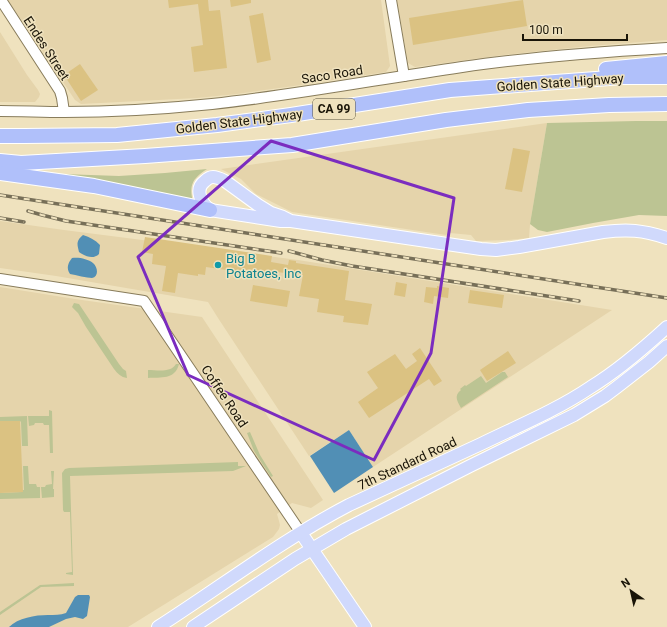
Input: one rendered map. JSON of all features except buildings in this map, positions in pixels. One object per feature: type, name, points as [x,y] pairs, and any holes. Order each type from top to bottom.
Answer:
[{"type":"highway","points":[[450,90],[605,69],[667,63]]},
{"type":"highway","name":"Golden State Highway","points":[[0,136],[117,135],[217,125],[291,115],[450,90],[623,77],[667,77]]},
{"type":"highway","name":"Golden State Highway","points":[[0,161],[21,162],[145,156],[292,145],[446,120],[528,110],[609,105],[667,104]]},
{"type":"highway","points":[[0,173],[94,186],[210,210]]},
{"type":"main road","points":[[291,221],[264,209],[225,181],[218,178],[213,177],[207,179],[200,186],[199,191],[201,200],[210,210],[481,249],[508,249],[616,230],[637,230],[667,238]]},
{"type":"main road","name":"7th Standard Road","points":[[158,627],[301,533],[349,505],[558,407],[591,388],[640,351],[667,327]]},
{"type":"main road","points":[[193,627],[312,548],[346,528],[574,415],[618,387],[650,362],[667,346]]},
{"type":"main road","name":"Coffee Road","points":[[301,533],[365,627]]},
{"type":"street","name":"Endes Street","points":[[1,0],[60,91],[64,112]]},
{"type":"street","points":[[391,0],[404,76]]},
{"type":"street","name":"Saco Road","points":[[0,111],[64,112],[132,110],[212,104],[470,66],[545,57],[667,48]]},
{"type":"street","name":"Coffee Road","points":[[0,278],[144,301],[301,533]]},
{"type":"highlighted area","points":[[271,141],[454,198],[431,353],[374,460],[188,375],[138,257]]},
{"type":"shaded area","points":[[8,0],[381,0],[390,66],[386,72],[237,94],[197,98],[81,104],[75,100]]},
{"type":"shaded area","points":[[397,0],[667,0],[667,40],[503,55],[415,67],[408,63]]},
{"type":"shaded area","points":[[0,32],[40,94],[35,102],[0,102]]},
{"type":"shaded area","points":[[547,123],[529,238],[476,241],[471,235],[450,233],[446,235],[292,212],[256,194],[241,179],[221,169]]},
{"type":"shaded area","points":[[0,221],[298,260],[612,310],[373,467],[349,430],[309,456],[208,302],[0,268]]},
{"type":"shaded area","points":[[0,287],[202,317],[323,500],[311,508],[292,503],[277,514],[280,525],[273,537],[128,627],[0,627]]},
{"type":"green space","points":[[667,121],[667,216],[639,215],[547,232],[538,230],[530,224],[547,123]]},
{"type":"green space","points":[[207,169],[195,179],[193,183],[191,191],[193,202],[61,176],[62,174],[119,176]]},
{"type":"green space","points":[[74,303],[79,304],[119,364],[126,371],[127,378],[120,375],[114,369],[78,313],[72,307]]},
{"type":"green space","points":[[176,364],[179,364],[177,369],[174,373],[167,377],[148,378],[148,370],[167,370],[174,367]]},
{"type":"green space","points":[[502,372],[505,372],[508,377],[461,408],[457,397],[457,394],[461,390],[460,389],[481,376],[486,383]]},
{"type":"green space","points":[[49,410],[52,411],[53,453],[50,453],[49,425],[35,423],[34,425],[29,426],[28,416],[49,416]]},
{"type":"green space","points":[[27,416],[28,446],[22,446],[21,422],[0,421],[0,417]]},
{"type":"green space","points":[[250,432],[260,455],[273,476],[271,477],[254,451],[247,433]]},
{"type":"green space","points":[[238,462],[238,466],[246,466],[233,471],[70,476],[73,575],[66,574],[72,572],[70,512],[64,512],[63,510],[62,473],[65,469]]},
{"type":"green space","points":[[23,466],[28,466],[29,484],[36,484],[37,487],[40,487],[40,498],[0,499],[0,493],[22,492],[22,490],[24,490]]},
{"type":"green space","points":[[51,471],[54,471],[54,497],[42,498],[41,487],[52,484]]},
{"type":"green space","points":[[74,583],[74,586],[41,587],[0,615],[0,612],[40,585]]},
{"type":"water","points":[[83,235],[100,245],[99,254],[97,256],[89,257],[79,252],[78,243],[79,239]]},
{"type":"water","points":[[72,258],[89,260],[93,263],[97,269],[96,276],[90,278],[70,274],[68,266]]},
{"type":"water","points":[[349,430],[373,467],[334,493],[310,456]]},
{"type":"water","points":[[78,595],[89,595],[90,597],[87,616],[83,619],[75,617],[66,619],[49,627],[9,627],[17,621],[27,618],[66,613],[75,597]]},
{"type":"railway","points":[[0,195],[667,298]]},
{"type":"railway","points":[[28,211],[66,221],[281,253]]},
{"type":"railway","points":[[0,218],[24,222]]},
{"type":"railway","points":[[289,251],[352,266],[579,301]]},
{"type":"place","name":"Big B Potatoes, Inc","points":[[218,265]]}]
